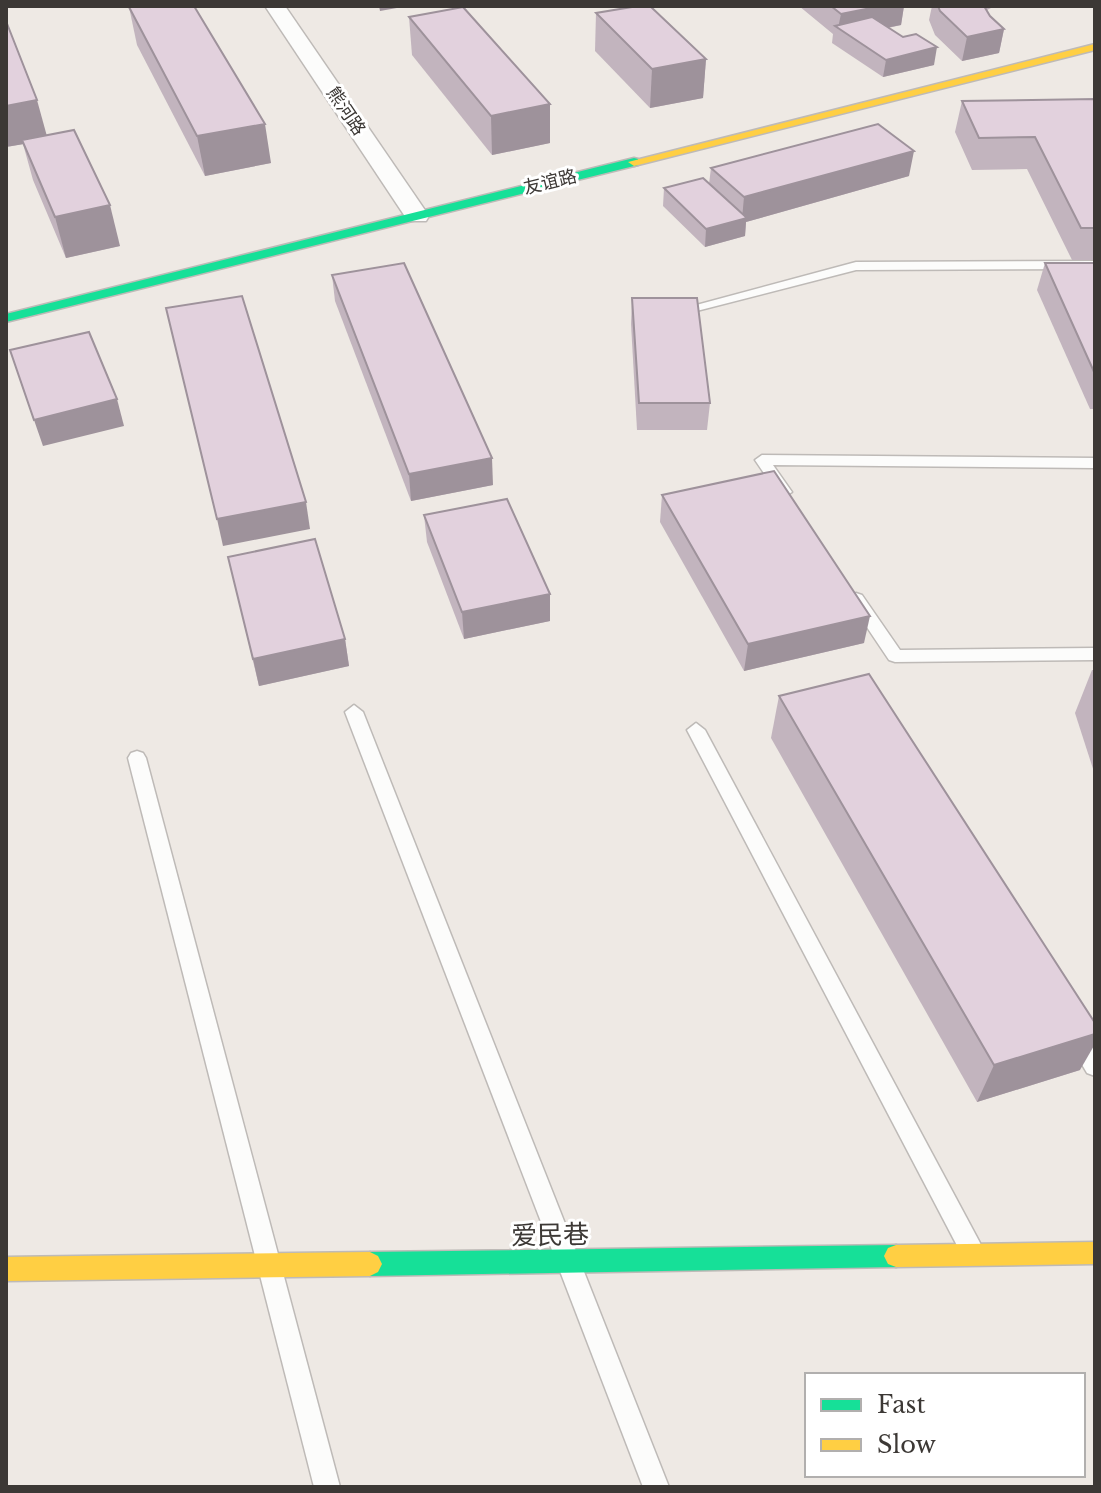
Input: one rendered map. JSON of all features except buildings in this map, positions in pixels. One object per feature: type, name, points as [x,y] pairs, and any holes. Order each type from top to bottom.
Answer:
[{"type":"street","name":"熊河路","points":[[275,6],[417,216]]},
{"type":"street","name":"友谊路","points":[[6,318],[1095,47]]},
{"type":"street","name":"爱民巷","points":[[6,1269],[1095,1253]]},
{"type":"lane","points":[[681,311],[856,266],[1095,265]]},
{"type":"lane","points":[[798,513],[762,460],[1095,463]]},
{"type":"lane","points":[[851,591],[895,656],[1095,654]]},
{"type":"lane","points":[[354,712],[656,1487]]},
{"type":"lane","points":[[696,730],[974,1255]]},
{"type":"lane","points":[[137,758],[327,1487]]},
{"type":"lane","points":[[1061,1012],[1095,1066]]},
{"type":"traffic: fast","points":[[6,318],[634,162]]},
{"type":"traffic: fast","points":[[370,1264],[896,1256]]},
{"type":"traffic: slow","points":[[634,162],[1095,47]]},
{"type":"traffic: slow","points":[[896,1256],[1095,1253]]},
{"type":"traffic: slow","points":[[6,1269],[370,1264]]}]
